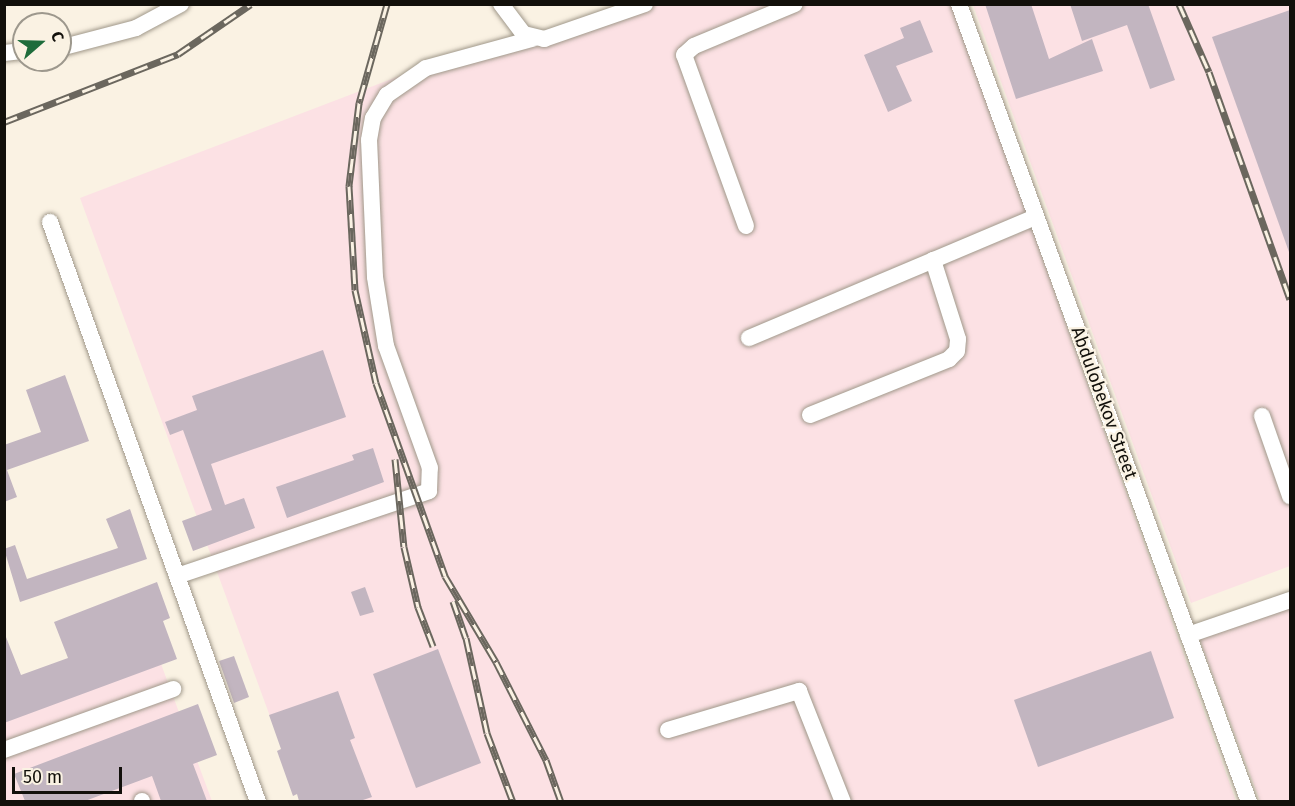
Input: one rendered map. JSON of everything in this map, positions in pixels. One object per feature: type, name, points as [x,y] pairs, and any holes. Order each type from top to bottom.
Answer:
[{"type":"street","points":[[72,45],[136,28],[181,4]]},
{"type":"street","points":[[501,4],[532,39]]},
{"type":"street","points":[[177,576],[429,492],[430,468],[386,346],[375,277],[369,140],[373,118],[387,95],[426,68],[532,39],[544,39],[645,4]]},
{"type":"street","points":[[746,226],[684,55],[694,46],[795,4]]},
{"type":"street","name":"Abdulobekov Street","points":[[958,4],[1249,801]]},
{"type":"street","points":[[749,338],[1036,217]]},
{"type":"street","points":[[50,222],[258,801]]},
{"type":"street","points":[[810,415],[949,359],[957,351],[958,339],[933,260]]},
{"type":"street","points":[[1262,416],[1290,496]]},
{"type":"street","points":[[1188,635],[1290,600]]},
{"type":"street","points":[[4,750],[172,689]]},
{"type":"street","points":[[668,730],[799,692],[843,801]]},
{"type":"shaded area","points":[[649,5],[952,5],[1236,801],[301,801],[80,198],[457,54]]},
{"type":"shaded area","points":[[973,5],[1290,5],[1290,566],[1191,603]]},
{"type":"shaded area","points":[[1290,594],[1290,801],[1260,801],[1197,632]]},
{"type":"shaded area","points":[[151,637],[212,801],[5,802],[5,694]]},
{"type":"building","points":[[985,4],[1031,4],[1049,59],[1092,39],[1103,71],[1016,99]]},
{"type":"building","points":[[1070,4],[1148,4],[1175,80],[1150,89],[1127,25],[1082,41]]},
{"type":"building","points":[[1290,10],[1290,252],[1289,252],[1212,37]]},
{"type":"building","points":[[920,20],[933,52],[896,66],[912,101],[888,112],[864,55],[904,38],[900,28]]},
{"type":"building","points":[[323,350],[346,417],[211,464],[225,505],[244,498],[255,528],[193,551],[182,521],[212,510],[183,430],[170,435],[165,422],[197,410],[192,396]]},
{"type":"building","points":[[65,375],[89,441],[7,470],[17,497],[4,502],[4,445],[41,432],[26,390]]},
{"type":"building","points":[[373,448],[384,482],[287,518],[276,487],[354,460],[352,455]]},
{"type":"building","points":[[130,509],[147,559],[20,602],[4,549],[15,545],[27,579],[118,548],[106,519]]},
{"type":"building","points":[[157,582],[170,618],[163,621],[177,659],[4,723],[4,632],[21,675],[68,658],[54,622]]},
{"type":"building","points":[[365,587],[374,612],[360,616],[351,592]]},
{"type":"building","points":[[438,649],[481,763],[416,788],[373,674]]},
{"type":"building","points":[[1151,651],[1174,718],[1038,767],[1014,700]]},
{"type":"building","points":[[234,656],[249,697],[234,703],[219,661]]},
{"type":"building","points":[[338,691],[355,738],[350,740],[372,797],[360,801],[299,801],[297,794],[293,796],[277,751],[281,749],[269,715]]},
{"type":"building","points":[[198,704],[217,755],[193,764],[207,801],[161,801],[152,776],[85,801],[25,801],[14,774]]},
{"type":"railway","points":[[4,122],[178,54],[251,4]]},
{"type":"railway","points":[[387,4],[359,103],[349,186],[355,290],[376,383],[445,576],[496,662],[546,760],[561,802]]},
{"type":"railway","points":[[1179,4],[1209,72],[1290,299]]},
{"type":"railway","points":[[395,459],[404,547],[418,607],[433,646]]},
{"type":"railway","points":[[453,601],[466,638],[487,733],[513,802]]}]
